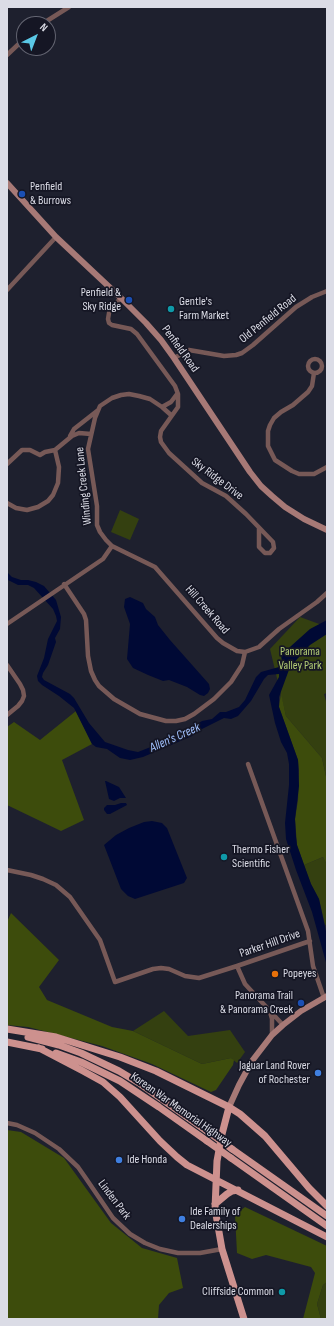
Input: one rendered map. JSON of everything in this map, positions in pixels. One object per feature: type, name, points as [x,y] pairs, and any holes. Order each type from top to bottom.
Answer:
[{"type":"main road","name":"Penfield Road","points":[[8,186],[56,237],[146,323],[174,358],[250,472],[261,486],[286,507],[304,519],[327,530]]},
{"type":"main road","points":[[244,1319],[222,1249],[215,1204],[215,1180],[219,1147],[236,1090],[252,1061],[272,1035],[283,1024],[307,1007],[325,997]]},
{"type":"main road","points":[[7,1029],[56,1037],[120,1057],[156,1071],[230,1107],[265,1136],[309,1188],[327,1206]]},
{"type":"main road","name":"Korean War Memorial Highway","points":[[7,1032],[59,1045],[99,1061],[139,1083],[327,1216]]},
{"type":"main road","name":"Korean War Memorial Highway","points":[[7,1042],[39,1048],[81,1062],[120,1081],[327,1226]]},
{"type":"main road","points":[[39,1048],[83,1070],[120,1096],[177,1157],[187,1165],[215,1180],[239,1190],[327,1237]]},
{"type":"main road","points":[[215,1204],[232,1191],[239,1190]]},
{"type":"street","points":[[55,16],[69,7]]},
{"type":"street","points":[[7,55],[16,47]]},
{"type":"street","points":[[7,290],[56,237]]},
{"type":"street","name":"Old Penfield Road","points":[[174,358],[189,350],[224,356],[242,353],[254,345],[296,307],[312,297],[327,291]]},
{"type":"street","points":[[121,298],[112,307],[108,319],[109,323],[131,329],[137,334],[175,386],[177,392],[175,398],[162,407]]},
{"type":"street","points":[[314,373],[312,386],[308,392],[293,405],[274,418],[268,431],[268,446],[275,460],[299,474],[314,474],[324,470],[327,467]]},
{"type":"street","name":"Sky Ridge Drive","points":[[177,392],[178,407],[161,431],[160,437],[164,447],[202,483],[226,496],[246,514],[273,542],[274,548],[270,553],[265,553],[259,547],[259,528]]},
{"type":"street","points":[[7,464],[22,450],[30,450],[40,455],[45,452],[55,450],[68,438],[74,429],[98,410],[100,406],[112,398],[129,394],[150,399],[171,415]]},
{"type":"street","name":"Winding Creek Lane","points":[[98,410],[94,418],[89,453],[97,506],[97,525],[100,532],[112,546]]},
{"type":"street","points":[[68,438],[79,433],[91,434]]},
{"type":"street","points":[[7,503],[16,508],[27,510],[38,508],[48,501],[58,483],[58,467],[55,450]]},
{"type":"street","points":[[7,624],[52,592],[103,559],[112,546]]},
{"type":"street","name":"Hill Creek Road","points":[[112,546],[155,567],[217,638],[237,651],[245,652]]},
{"type":"street","points":[[64,584],[84,614],[86,620],[88,656],[91,671],[99,686],[114,699],[140,714],[166,721],[185,719],[214,699],[234,677],[242,665],[245,652],[259,647],[279,629],[327,593]]},
{"type":"street","points":[[7,665],[20,684],[24,696],[18,706],[7,715]]},
{"type":"street","points":[[248,764],[308,931],[315,972],[325,997]]},
{"type":"street","name":"Parker Hill Drive","points":[[7,870],[43,879],[56,885],[70,897],[100,940],[115,982],[153,968],[169,969],[185,976],[199,978],[310,941]]},
{"type":"street","name":"Parker Hill Drive","points":[[237,966],[245,984],[283,1024]]},
{"type":"street","points":[[268,1009],[272,1020],[272,1035]]},
{"type":"street","name":"Linden Park","points":[[7,1123],[17,1125],[35,1133],[59,1149],[78,1167],[113,1218],[130,1234],[160,1249],[178,1253],[200,1253],[222,1249]]},
{"type":"green space","points":[[120,510],[139,519],[130,540],[111,532]]},
{"type":"green space","name":"Panorama Valley Park","points":[[300,617],[322,625],[324,635],[327,634],[327,693],[324,694],[327,705],[327,781],[322,758],[286,716],[270,649]]},
{"type":"green space","points":[[281,693],[286,716],[322,758],[327,781],[327,865],[323,857],[304,865],[297,845],[295,819],[298,800],[298,760],[279,707]]},
{"type":"green space","points":[[76,711],[92,744],[62,760],[84,820],[61,831],[7,805],[7,727],[14,722],[40,740]]},
{"type":"green space","points":[[323,857],[327,865],[327,924],[325,925],[319,899],[311,884],[304,865]]},
{"type":"green space","points":[[11,913],[59,960],[39,987],[47,1000],[112,1027],[133,1031],[202,1064],[231,1058],[234,1060],[233,1065],[216,1090],[211,1092],[152,1064],[102,1046],[28,1027],[7,1025],[7,922]]},
{"type":"green space","points":[[164,1011],[188,1036],[230,1030],[245,1052],[237,1063],[231,1058],[202,1064],[133,1031]]},
{"type":"green space","points":[[7,1130],[21,1132],[64,1158],[111,1223],[142,1248],[177,1258],[183,1288],[169,1293],[159,1305],[158,1319],[7,1319]]},
{"type":"green space","points":[[245,1207],[327,1246],[327,1282],[323,1285],[317,1304],[321,1319],[303,1319],[315,1273],[311,1267],[266,1255],[252,1259],[237,1253],[235,1215]]},
{"type":"green space","points":[[327,1282],[327,1319],[321,1319],[317,1304],[323,1285]]},
{"type":"water","name":"Allen's Creek","points":[[7,572],[12,577],[36,582],[44,586],[56,600],[61,617],[60,629],[55,638],[56,642],[48,665],[43,673],[42,677],[44,680],[70,694],[74,698],[89,723],[105,742],[138,752],[186,733],[202,721],[212,719],[220,712],[226,712],[239,707],[245,700],[256,677],[261,672],[279,667],[282,662],[281,655],[310,629],[327,620],[327,634],[310,645],[290,667],[279,697],[279,707],[298,760],[299,786],[295,819],[297,845],[311,884],[319,899],[327,936],[327,966],[312,912],[286,839],[285,823],[289,785],[289,764],[287,753],[281,742],[275,723],[269,695],[279,677],[279,674],[268,675],[264,679],[251,701],[238,716],[231,719],[224,718],[196,732],[192,736],[143,757],[130,760],[120,758],[107,749],[96,747],[92,744],[74,708],[38,681],[37,676],[44,658],[48,639],[57,621],[56,616],[53,609],[34,588],[28,585],[18,585],[8,580]]},
{"type":"water","points":[[130,597],[143,603],[146,609],[155,617],[158,625],[170,640],[209,684],[210,689],[208,693],[204,696],[200,695],[187,687],[169,680],[163,681],[133,668],[127,659],[130,624],[124,607],[125,599]]},
{"type":"water","points":[[105,781],[119,787],[126,798],[120,798],[114,801],[109,799]]},
{"type":"water","points":[[126,803],[127,805],[110,814],[107,814],[104,810],[107,805]]},
{"type":"water","points":[[152,821],[162,823],[167,828],[187,878],[184,883],[135,899],[128,896],[121,889],[104,845],[116,835],[129,828],[144,822]]},
{"type":"place","name":"Penfield & Burrows","points":[[22,194]]},
{"type":"place","name":"Penfield & Sky Ridge","points":[[129,300]]},
{"type":"place","name":"Gentle's Farm Market","points":[[171,309]]},
{"type":"place","name":"Thermo Fisher Scientific","points":[[224,857]]},
{"type":"place","name":"Popeyes","points":[[275,974]]},
{"type":"place","name":"Panorama Trail & Panorama Creek","points":[[301,1003]]},
{"type":"place","name":"Jaguar Land Rover of Rochester","points":[[318,1073]]},
{"type":"place","name":"Ide Honda","points":[[119,1160]]},
{"type":"place","name":"Ide Family of Dealerships","points":[[182,1219]]},
{"type":"place","name":"Cliffside Common","points":[[282,1292]]}]
